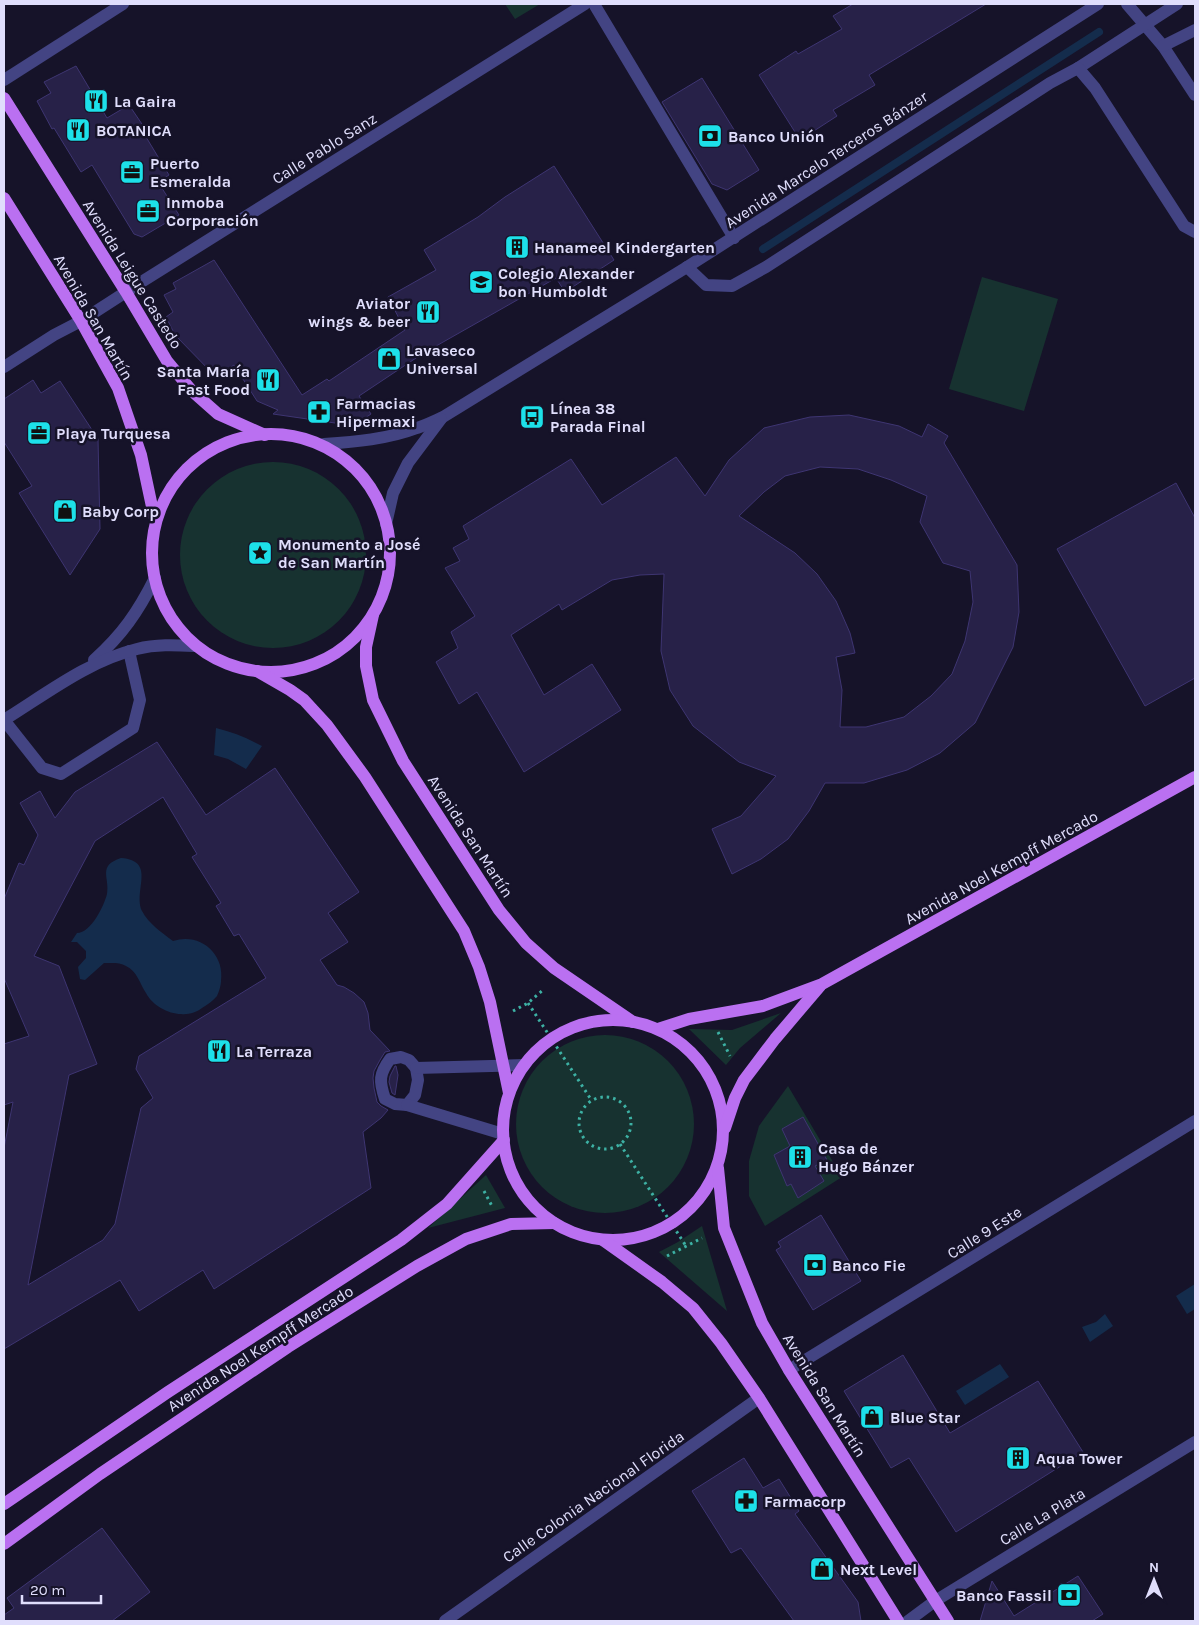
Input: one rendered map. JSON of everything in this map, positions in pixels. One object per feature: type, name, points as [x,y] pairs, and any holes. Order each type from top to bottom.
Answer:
[{"type":"main road","name":"Avenida Leigue Castedo","points":[[4,98],[126,292],[167,362],[192,391],[218,414],[265,435]]},
{"type":"main road","name":"Avenida San Martín","points":[[4,198],[80,321],[118,388],[141,455],[154,516]]},
{"type":"main road","points":[[265,435],[297,438],[324,444],[348,462],[366,479],[379,500],[386,524],[390,552],[386,584],[374,613],[352,640],[324,659],[292,670],[257,671],[224,663],[194,646],[176,626],[163,603],[155,578],[152,556],[154,516],[172,488],[190,466],[213,450],[238,440],[265,435]]},
{"type":"main road","name":"Avenida San Martín","points":[[374,613],[366,647],[366,666],[373,700],[403,761],[499,910],[526,943],[554,968],[635,1023]]},
{"type":"main road","points":[[257,671],[304,700],[327,724],[365,778],[464,931],[479,967],[490,1002],[509,1093]]},
{"type":"main road","name":"Avenida Noel Kempff Mercado","points":[[658,1029],[689,1019],[763,1006],[822,984],[1195,777]]},
{"type":"main road","name":"Avenida Noel Kempff Mercado","points":[[724,1132],[735,1098],[744,1080],[775,1039],[822,984]]},
{"type":"main road","points":[[604,1021],[635,1023],[658,1029],[685,1046],[706,1071],[720,1100],[724,1132],[718,1168],[700,1200],[672,1224],[639,1238],[603,1240],[577,1234],[554,1223],[528,1201],[511,1172],[504,1137],[504,1115],[509,1093],[524,1065],[546,1042],[573,1027],[604,1021]]},
{"type":"main road","name":"Avenida Noel Kempff Mercado","points":[[4,1504],[192,1377],[401,1240],[447,1204],[504,1137]]},
{"type":"main road","name":"Avenida San Martín","points":[[718,1168],[724,1228],[762,1323],[789,1370],[948,1621]]},
{"type":"main road","name":"Avenida Noel Kempff Mercado","points":[[4,1544],[100,1474],[172,1425],[288,1347],[417,1266],[466,1239],[510,1224],[554,1223]]},
{"type":"main road","points":[[603,1240],[662,1282],[693,1308],[721,1344],[759,1398],[898,1621]]},
{"type":"street","points":[[4,80],[123,4]]},
{"type":"street","name":"Calle Pablo Sanz","points":[[4,367],[585,4]]},
{"type":"street","points":[[594,4],[734,238]]},
{"type":"street","name":"Avenida Marcelo Terceros Bánzer","points":[[324,444],[390,436],[417,428],[443,417],[687,268],[1098,4]]},
{"type":"street","points":[[1127,4],[1164,46],[1195,95]]},
{"type":"street","points":[[687,268],[706,285],[732,286],[766,268],[1050,83],[1078,68],[1177,4]]},
{"type":"street","points":[[1164,46],[1195,30]]},
{"type":"street","points":[[1078,68],[1095,88],[1184,226],[1195,232]]},
{"type":"street","name":"Avenida Marcelo Terceros Bánzer","points":[[386,524],[393,493],[408,462],[443,417]]},
{"type":"street","points":[[83,670],[105,651],[125,629],[141,605],[155,578]]},
{"type":"street","points":[[129,652],[140,700],[133,728],[61,774],[42,768],[4,720],[83,670],[109,658],[137,649],[166,645],[194,646]]},
{"type":"street","points":[[407,1105],[415,1095],[418,1080],[416,1068],[409,1060],[401,1057],[390,1059],[382,1070],[381,1087],[385,1098],[395,1104],[407,1105],[504,1137]]},
{"type":"street","points":[[416,1068],[524,1065]]},
{"type":"street","name":"Calle 9 Este","points":[[789,1370],[1195,1121]]},
{"type":"street","name":"Calle Colonia Nacional Florida","points":[[446,1621],[759,1398]]},
{"type":"street","name":"Calle La Plata","points":[[908,1621],[935,1601],[1195,1442]]},
{"type":"path","points":[[513,1011],[528,1003],[543,990]]},
{"type":"path","points":[[528,1003],[592,1101]]},
{"type":"path","points":[[718,1032],[730,1056]]},
{"type":"path","points":[[601,1098],[611,1098],[620,1102],[627,1110],[630,1128],[627,1138],[620,1144],[610,1149],[600,1149],[590,1145],[583,1138],[579,1128],[579,1117],[584,1108],[592,1101],[601,1098]]},
{"type":"path","points":[[620,1144],[686,1246]]},
{"type":"path","points":[[480,1185],[493,1208]]},
{"type":"path","points":[[667,1256],[702,1238]]},
{"type":"green space","points":[[505,4],[540,4],[515,19]]},
{"type":"green space","points":[[982,277],[1058,299],[1024,411],[949,389]]},
{"type":"green space","points":[[282,462],[309,469],[325,477],[339,489],[351,503],[359,519],[365,537],[365,573],[359,591],[351,607],[339,621],[325,633],[309,641],[291,647],[264,648],[237,641],[221,633],[195,607],[181,573],[180,546],[187,519],[195,503],[221,477],[255,463]]},
{"type":"green space","points":[[781,1013],[740,1048],[726,1065],[689,1029],[732,1030]]},
{"type":"green space","points":[[596,1035],[614,1035],[647,1045],[662,1055],[674,1067],[684,1082],[690,1098],[694,1124],[690,1150],[684,1166],[674,1181],[662,1193],[647,1203],[631,1209],[614,1213],[596,1213],[563,1203],[548,1193],[536,1181],[526,1166],[520,1150],[516,1133],[516,1115],[526,1082],[536,1067],[548,1055],[563,1045],[579,1039]]},
{"type":"green space","points":[[788,1086],[842,1177],[765,1226],[749,1196],[749,1161],[759,1126]]},
{"type":"green space","points":[[486,1175],[505,1208],[428,1228]]},
{"type":"green space","points":[[702,1226],[727,1311],[659,1252]]},
{"type":"water","points":[[216,728],[228,731],[262,746],[246,769],[228,759],[214,755]]},
{"type":"water","points":[[121,858],[132,860],[141,871],[140,903],[142,911],[152,924],[173,941],[183,939],[201,942],[208,947],[219,962],[221,981],[218,994],[198,1011],[181,1014],[161,1008],[152,1001],[133,971],[121,964],[104,963],[85,980],[80,979],[78,967],[86,958],[86,951],[77,942],[71,942],[77,933],[87,929],[96,918],[107,894],[107,868],[114,861]]},
{"type":"water","points":[[1195,1284],[1195,1309],[1187,1314],[1176,1296]]},
{"type":"water","points":[[1105,1314],[1113,1326],[1090,1342],[1082,1327],[1096,1322]]},
{"type":"water","points":[[1000,1364],[1009,1377],[965,1405],[956,1391]]},
{"type":"building","points":[[853,4],[986,4],[869,75],[875,85],[833,110],[837,116],[800,140],[759,75],[796,51],[798,54],[842,29],[833,16]]},
{"type":"building","points":[[76,66],[107,118],[129,105],[146,130],[143,132],[169,175],[158,182],[179,215],[142,237],[134,234],[92,165],[81,172],[54,128],[52,129],[37,101],[51,93],[44,82]]},
{"type":"building","name":"Banco Unión","points":[[702,78],[759,170],[727,190],[712,184],[662,102]]},
{"type":"building","points":[[554,166],[614,260],[565,292],[556,278],[422,354],[359,396],[371,414],[356,424],[335,423],[273,414],[278,410],[257,401],[234,365],[216,377],[175,335],[166,317],[173,312],[164,295],[176,289],[173,283],[214,260],[302,395],[327,379],[329,381],[405,330],[388,297],[436,270],[424,250],[478,217],[505,197]]},
{"type":"building","points":[[33,380],[41,393],[60,381],[98,439],[100,529],[70,575],[19,493],[32,486],[4,442],[4,399]]},
{"type":"building","points":[[849,415],[899,426],[922,437],[928,424],[948,436],[944,443],[1017,565],[1019,612],[1013,647],[975,723],[940,753],[907,770],[864,783],[825,783],[809,811],[788,839],[761,859],[732,874],[712,829],[741,816],[776,776],[739,762],[693,726],[670,690],[661,651],[664,574],[640,575],[612,580],[562,610],[559,604],[511,635],[544,695],[592,664],[621,710],[524,772],[477,692],[459,704],[436,662],[458,648],[451,632],[475,616],[445,568],[460,561],[453,548],[469,539],[463,526],[571,459],[602,505],[676,457],[705,496],[729,460],[764,428],[810,417]],"holes":[[[820,467],[858,469],[891,480],[927,496],[920,522],[943,563],[970,571],[973,602],[965,641],[952,674],[931,696],[904,717],[866,727],[840,727],[842,690],[836,657],[855,653],[850,633],[836,601],[817,574],[795,553],[739,516],[764,492],[785,476]]]},
{"type":"building","points":[[1176,483],[1195,518],[1195,678],[1145,706],[1057,549]]},
{"type":"building","points":[[157,742],[206,815],[275,768],[359,892],[328,913],[348,942],[320,960],[337,985],[354,993],[364,1002],[368,1013],[370,1030],[390,1051],[385,1052],[374,1071],[373,1078],[377,1102],[388,1110],[363,1132],[371,1188],[214,1289],[203,1270],[139,1311],[120,1280],[4,1349],[4,1148],[13,1102],[4,1105],[4,1044],[29,1036],[4,978],[4,899],[19,863],[24,865],[38,835],[20,803],[40,791],[55,818],[75,792]],"holes":[[[163,797],[197,854],[192,857],[221,903],[216,906],[234,936],[239,934],[266,978],[139,1056],[136,1069],[153,1098],[141,1108],[115,1224],[103,1240],[28,1285],[69,1075],[97,1064],[59,966],[34,956],[95,841]]]},
{"type":"building","points":[[395,1066],[398,1075],[395,1095],[392,1093],[389,1082]]},
{"type":"building","name":"Casa de Hugo Bánzer","points":[[803,1117],[827,1160],[815,1166],[824,1181],[798,1198],[791,1184],[787,1186],[774,1155],[790,1146],[782,1129]]},
{"type":"building","points":[[821,1215],[861,1281],[813,1310],[776,1250],[781,1247],[778,1242]]},
{"type":"building","points":[[903,1355],[950,1433],[1038,1381],[1083,1452],[956,1532],[909,1458],[891,1468],[844,1391]]},
{"type":"building","points":[[744,1458],[763,1488],[779,1479],[799,1511],[795,1514],[858,1602],[861,1621],[794,1621],[741,1548],[731,1553],[692,1491]]},
{"type":"building","points":[[102,1528],[150,1592],[112,1621],[4,1621],[4,1615],[14,1608],[7,1598]]},
{"type":"building","name":"Banco Fassil","points":[[1078,1576],[1103,1614],[1092,1621],[980,1621],[992,1581],[1014,1616]]},
{"type":"waterway","points":[[763,249],[1099,32]]},
{"type":"place","name":"La Gaira","points":[[96,101]]},
{"type":"place","name":"BOTANICA","points":[[78,130]]},
{"type":"place","name":"Banco Unión","points":[[710,136]]},
{"type":"place","name":"Puerto Esmeralda","points":[[132,172]]},
{"type":"place","name":"Inmoba Corporación","points":[[148,211]]},
{"type":"place","name":"Hanameel Kindergarten","points":[[517,247]]},
{"type":"place","name":"Colegio Alexander bon Humboldt","points":[[481,282]]},
{"type":"place","name":"Aviator wings & beer","points":[[428,312]]},
{"type":"place","name":"Lavaseco Universal","points":[[389,359]]},
{"type":"place","name":"Santa María Fast Food","points":[[268,380]]},
{"type":"place","name":"Farmacias Hipermaxi","points":[[319,412]]},
{"type":"place","name":"Línea 38 Parada Final","points":[[532,417]]},
{"type":"place","name":"Playa Turquesa","points":[[39,433]]},
{"type":"place","name":"Baby Corp","points":[[65,511]]},
{"type":"place","name":"Monumento a José de San Martín","points":[[260,553]]},
{"type":"place","name":"La Terraza","points":[[219,1051]]},
{"type":"place","name":"Casa de Hugo Bánzer","points":[[800,1157]]},
{"type":"place","name":"Banco Fie","points":[[815,1265]]},
{"type":"place","name":"Blue Star","points":[[872,1417]]},
{"type":"place","name":"Aqua Tower","points":[[1018,1458]]},
{"type":"place","name":"Farmacorp","points":[[746,1501]]},
{"type":"place","name":"Next Level","points":[[822,1569]]},
{"type":"place","name":"Banco Fassil","points":[[1069,1595]]}]
